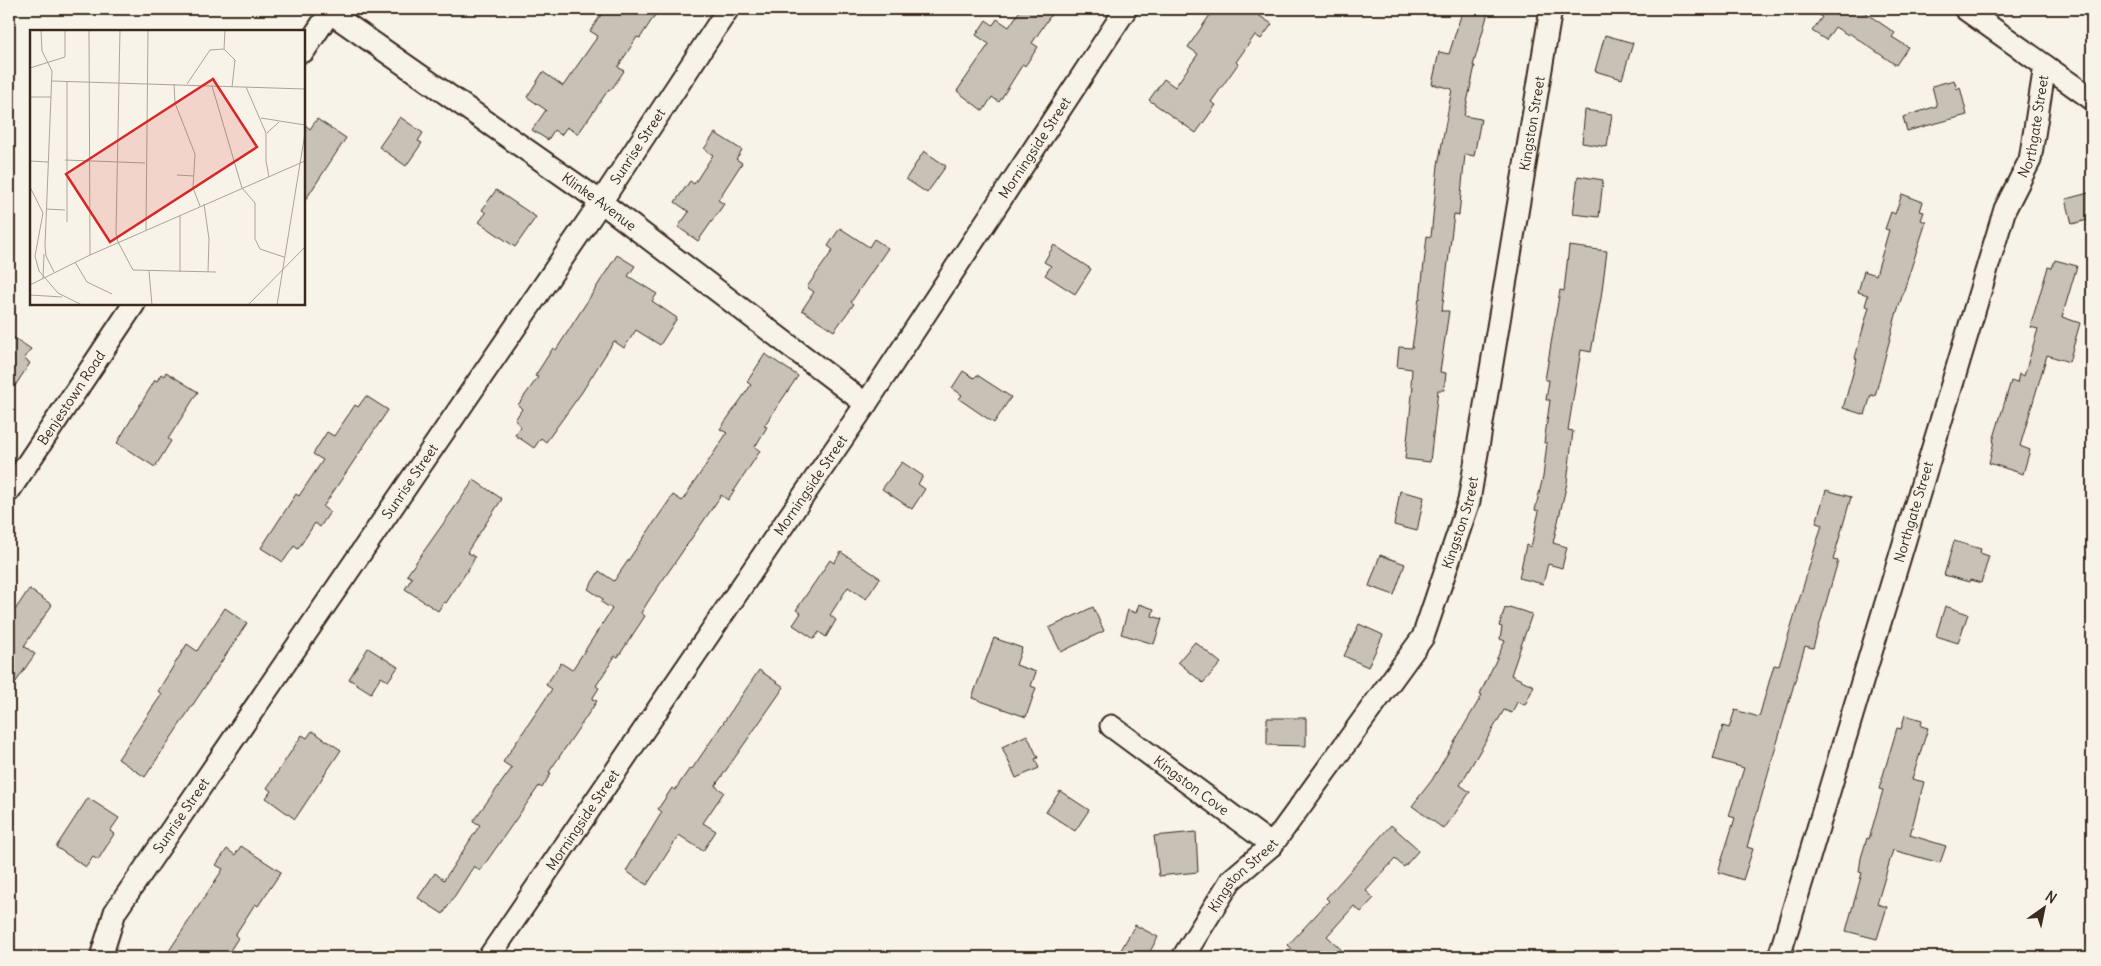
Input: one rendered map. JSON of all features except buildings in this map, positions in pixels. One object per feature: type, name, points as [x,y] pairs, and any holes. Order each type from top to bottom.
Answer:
[{"type":"street","name":"Sunrise Street","points":[[101,957],[114,912],[601,202],[728,9]]},
{"type":"street","name":"Morningside Street","points":[[489,957],[866,404],[1126,9]]},
{"type":"street","name":"Kingston Street","points":[[1183,957],[1231,880],[1272,845],[1423,637],[1470,500],[1551,9]]},
{"type":"street","points":[[1965,9],[2092,99]]},
{"type":"street","name":"Klinke Avenue","points":[[329,10],[601,202],[866,404]]},
{"type":"street","points":[[305,49],[329,10]]},
{"type":"street","name":"Northgate Street","points":[[1778,957],[2005,209],[2030,160],[2045,66]]},
{"type":"street","name":"Benjestown Road","points":[[9,491],[133,305]]},
{"type":"street","name":"Kingston Cove","points":[[1111,726],[1272,845]]}]
